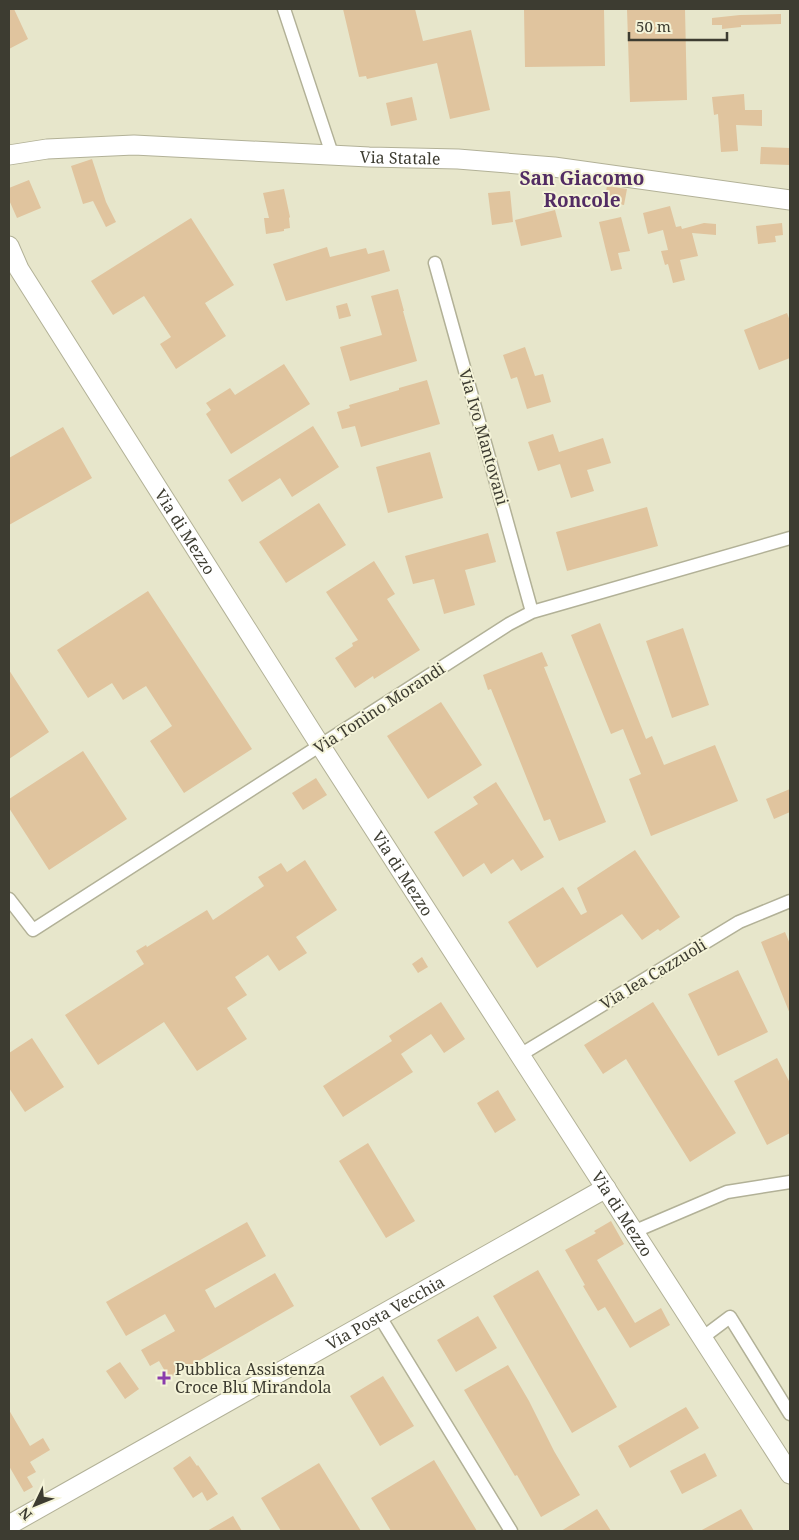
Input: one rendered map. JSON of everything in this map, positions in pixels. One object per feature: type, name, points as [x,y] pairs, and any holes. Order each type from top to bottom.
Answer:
[{"type":"street","points":[[284,9],[332,154]]},
{"type":"street","name":"Via Statale","points":[[9,155],[47,149],[134,145],[369,157],[458,159],[554,167],[790,200]]},
{"type":"street","name":"Via di Mezzo","points":[[9,246],[14,264],[320,746],[790,1474]]},
{"type":"street","name":"Via Ivo Mantovani","points":[[435,262],[532,612]]},
{"type":"street","name":"Via Tonino Morandi","points":[[9,900],[33,930],[509,624],[532,612],[790,538]]},
{"type":"street","name":"Via lea Cazzuoli","points":[[520,1055],[739,922],[790,902]]},
{"type":"street","points":[[633,1232],[727,1192],[790,1182]]},
{"type":"street","name":"Via Posta Vecchia","points":[[9,1525],[606,1188]]},
{"type":"street","points":[[380,1316],[511,1531]]},
{"type":"street","points":[[702,1338],[730,1317],[790,1414]]},
{"type":"building","points":[[9,9],[14,9],[28,39],[9,49]]},
{"type":"building","points":[[343,9],[415,9],[423,41],[471,30],[490,110],[450,119],[437,63],[367,79],[366,76],[359,77]]},
{"type":"building","points":[[524,9],[604,9],[605,66],[525,67]]},
{"type":"building","points":[[627,9],[685,9],[687,100],[630,102]]},
{"type":"building","points":[[781,14],[781,24],[741,25],[741,27],[722,29],[722,25],[712,25],[712,18]]},
{"type":"building","points":[[744,94],[745,110],[762,110],[762,126],[736,125],[738,151],[721,152],[718,114],[714,115],[712,97]]},
{"type":"building","points":[[412,97],[417,120],[391,126],[386,103]]},
{"type":"building","points":[[761,147],[790,148],[790,165],[760,164]]},
{"type":"building","points":[[92,159],[106,202],[116,222],[106,227],[93,201],[83,204],[71,166]]},
{"type":"building","points":[[29,180],[41,208],[17,218],[9,200],[9,188]]},
{"type":"building","points":[[607,186],[627,189],[624,205],[604,202]]},
{"type":"building","points":[[284,189],[290,217],[290,228],[266,234],[264,218],[269,218],[263,193]]},
{"type":"building","points":[[510,191],[513,222],[492,225],[488,193]]},
{"type":"building","points":[[670,206],[676,227],[681,226],[682,229],[704,223],[716,224],[716,235],[692,233],[698,256],[680,260],[685,280],[673,283],[668,264],[665,265],[661,251],[668,250],[663,230],[648,234],[643,213]]},
{"type":"building","points":[[555,210],[562,237],[521,246],[515,220]]},
{"type":"building","points":[[621,217],[630,251],[618,253],[622,269],[611,271],[599,222]]},
{"type":"building","points":[[191,218],[234,285],[205,303],[226,336],[176,369],[160,344],[171,337],[144,296],[113,315],[91,281]]},
{"type":"building","points":[[782,223],[783,235],[775,236],[776,242],[758,244],[756,226]]},
{"type":"building","points":[[327,247],[330,257],[366,248],[368,254],[384,250],[390,271],[286,301],[273,264]]},
{"type":"building","points":[[398,289],[417,361],[350,381],[340,347],[382,335],[371,296]]},
{"type":"building","points":[[347,303],[351,316],[339,319],[336,306]]},
{"type":"building","points":[[787,313],[790,321],[790,358],[759,370],[744,330]]},
{"type":"building","points":[[525,347],[535,376],[543,374],[551,402],[527,409],[517,377],[511,379],[503,355]]},
{"type":"building","points":[[284,364],[310,404],[231,454],[206,414],[211,410],[206,403],[230,388],[235,395]]},
{"type":"building","points":[[427,380],[440,424],[361,447],[355,426],[342,429],[337,412],[350,408],[349,405]]},
{"type":"building","points":[[313,426],[339,467],[292,497],[280,478],[242,502],[228,480]]},
{"type":"building","points":[[63,427],[92,478],[9,525],[9,458]]},
{"type":"building","points":[[553,434],[559,452],[603,438],[611,463],[587,470],[594,491],[571,498],[560,464],[538,471],[528,442]]},
{"type":"building","points":[[430,452],[443,498],[388,513],[376,467]]},
{"type":"building","points":[[319,503],[346,545],[286,583],[259,542]]},
{"type":"building","points":[[647,507],[658,546],[567,571],[556,532]]},
{"type":"building","points":[[488,533],[496,562],[465,570],[475,605],[444,614],[434,579],[413,584],[405,556]]},
{"type":"building","points":[[374,561],[395,594],[387,599],[420,650],[374,679],[373,676],[355,688],[335,658],[353,646],[352,643],[358,640],[326,592]]},
{"type":"building","points":[[148,591],[252,749],[184,793],[150,741],[172,726],[146,686],[123,700],[112,683],[88,698],[57,650]]},
{"type":"building","points":[[600,623],[646,739],[652,736],[664,765],[715,745],[738,801],[651,836],[629,779],[641,774],[623,729],[611,734],[571,635]]},
{"type":"building","points":[[683,628],[709,705],[672,718],[646,641]]},
{"type":"building","points":[[542,652],[548,666],[544,667],[606,822],[559,841],[550,819],[544,821],[491,689],[488,690],[483,675]]},
{"type":"building","points":[[9,670],[49,732],[9,759]]},
{"type":"building","points":[[441,702],[482,765],[428,799],[387,736]]},
{"type":"building","points":[[83,751],[127,819],[49,870],[9,808],[9,799]]},
{"type":"building","points":[[316,778],[327,795],[303,810],[292,793]]},
{"type":"building","points":[[496,782],[544,857],[521,871],[513,859],[491,874],[484,863],[463,877],[434,832],[478,804],[473,797]]},
{"type":"building","points":[[790,789],[790,812],[774,819],[766,799]]},
{"type":"building","points":[[635,850],[680,917],[660,931],[658,929],[642,940],[622,914],[537,968],[508,922],[563,887],[581,915],[587,912],[577,888]]},
{"type":"building","points":[[305,860],[337,910],[296,937],[307,953],[279,971],[268,955],[235,977],[247,995],[227,1008],[247,1039],[197,1071],[164,1022],[98,1065],[65,1015],[144,964],[136,951],[146,945],[147,947],[207,910],[213,920],[264,886],[258,877],[281,863],[287,872]]},
{"type":"building","points":[[785,932],[790,944],[790,1014],[761,942]]},
{"type":"building","points":[[422,957],[428,967],[418,973],[412,964]]},
{"type":"building","points":[[738,970],[768,1032],[718,1056],[688,994]]},
{"type":"building","points":[[441,1002],[465,1039],[444,1053],[431,1034],[401,1054],[413,1072],[343,1117],[323,1086],[392,1041],[389,1036]]},
{"type":"building","points":[[653,1002],[736,1133],[690,1162],[626,1059],[603,1074],[584,1045]]},
{"type":"building","points":[[32,1038],[64,1087],[25,1112],[9,1088],[9,1053]]},
{"type":"building","points":[[777,1058],[790,1083],[790,1133],[767,1145],[734,1081]]},
{"type":"building","points":[[498,1090],[516,1120],[495,1133],[477,1103]]},
{"type":"building","points":[[368,1143],[415,1221],[386,1238],[339,1161]]},
{"type":"building","points":[[611,1221],[624,1244],[597,1260],[635,1323],[661,1308],[670,1325],[630,1348],[605,1307],[598,1311],[565,1250],[596,1233],[594,1231]]},
{"type":"building","points":[[247,1222],[266,1256],[205,1290],[215,1308],[275,1273],[294,1306],[169,1378],[159,1361],[150,1366],[141,1350],[175,1331],[165,1314],[126,1336],[106,1302]]},
{"type":"building","points":[[538,1270],[617,1407],[572,1433],[493,1296]]},
{"type":"building","points":[[478,1316],[497,1348],[456,1372],[437,1340]]},
{"type":"building","points":[[120,1362],[139,1389],[125,1399],[106,1371]]},
{"type":"building","points":[[508,1365],[580,1495],[541,1517],[464,1390]]},
{"type":"building","points":[[383,1376],[414,1426],[380,1446],[350,1396]]},
{"type":"building","points":[[686,1407],[699,1428],[630,1468],[618,1446]]},
{"type":"building","points":[[9,1410],[30,1446],[43,1438],[50,1450],[30,1462],[36,1472],[27,1477],[33,1487],[24,1492],[9,1466]]},
{"type":"building","points":[[705,1453],[717,1476],[682,1494],[670,1471]]},
{"type":"building","points":[[190,1456],[218,1494],[207,1501],[202,1492],[193,1498],[173,1468]]},
{"type":"building","points":[[434,1460],[477,1531],[391,1531],[371,1498]]},
{"type":"building","points":[[319,1463],[361,1531],[281,1531],[261,1498]]},
{"type":"building","points":[[597,1509],[611,1531],[561,1531]]},
{"type":"building","points":[[741,1509],[754,1531],[700,1531]]},
{"type":"building","points":[[233,1516],[242,1531],[207,1531]]},
{"type":"place","name":"Pubblica Assistenza Croce Blu Mirandola","points":[[164,1378]]},
{"type":"district","name":"San Giacomo Roncole","points":[[582,189]]}]
